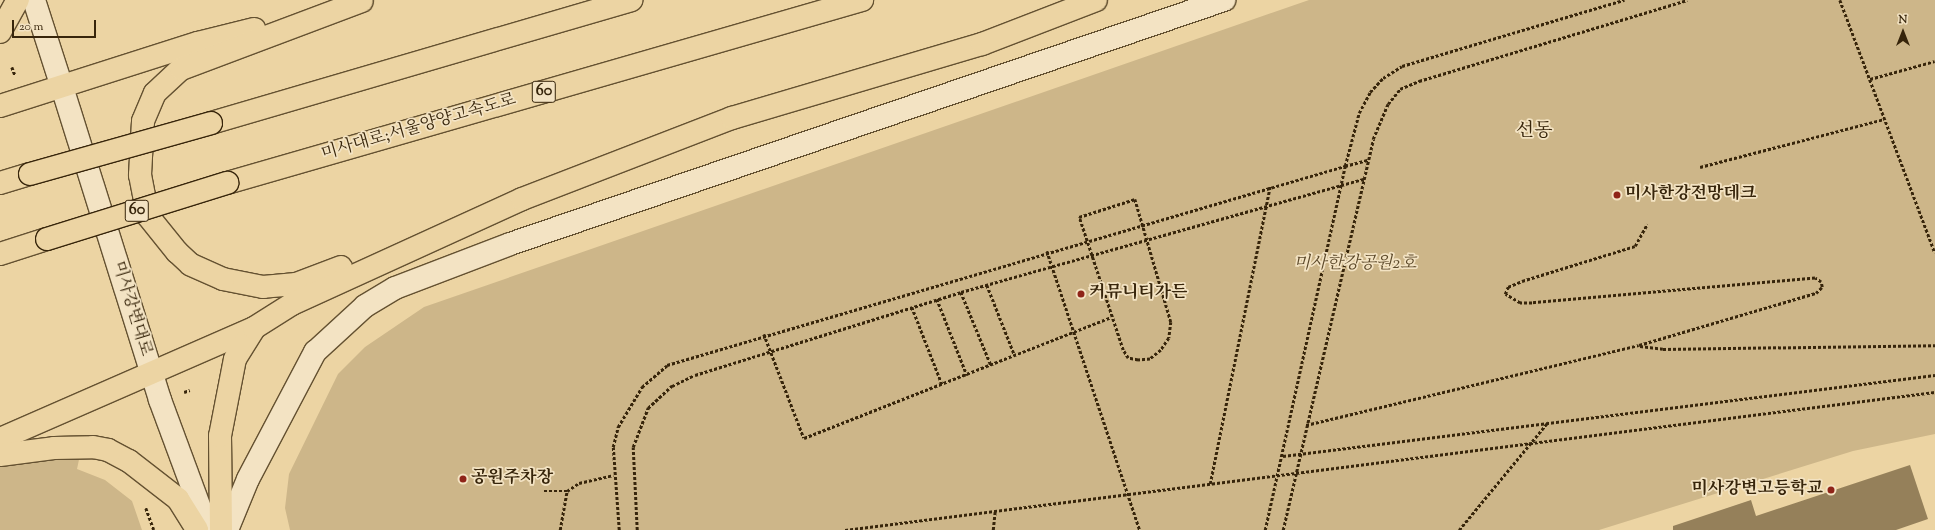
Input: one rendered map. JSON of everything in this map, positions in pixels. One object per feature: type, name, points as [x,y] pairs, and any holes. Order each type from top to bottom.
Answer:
[{"type":"highway","points":[[0,32],[18,0]]},
{"type":"highway","points":[[0,183],[631,0]]},
{"type":"highway","name":"미사대로;서울양양고속도로","points":[[0,254],[227,183],[862,0]]},
{"type":"highway","points":[[365,1],[181,69],[155,93],[143,120],[140,175],[148,216],[176,252],[190,264],[223,279],[263,287],[296,284],[732,118],[982,44],[1096,0]]},
{"type":"highway","points":[[0,106],[198,43],[365,1]]},
{"type":"highway","points":[[0,439],[254,328],[292,304],[522,199]]},
{"type":"highway","points":[[221,530],[220,436],[235,359],[254,328]]},
{"type":"highway","points":[[0,455],[54,448],[93,447],[108,450],[129,461],[178,499],[198,530]]},
{"type":"street","name":"미사강변대로","points":[[34,0],[151,373],[208,530]]},
{"type":"street","points":[[227,530],[248,479],[315,352],[365,306],[395,288],[510,244],[1224,0]]},
{"type":"path","points":[[1265,530],[1283,456],[1340,185],[1359,113],[1370,92],[1383,78],[1402,66],[1624,0]]},
{"type":"path","points":[[1283,530],[1368,160],[1380,118],[1400,89],[1418,81],[1687,0]]},
{"type":"path","points":[[1840,0],[1935,253]]},
{"type":"path","points":[[1870,79],[1935,61]]},
{"type":"path","points":[[1700,167],[1884,119]]},
{"type":"path","points":[[619,530],[613,475],[613,447],[618,427],[642,387],[667,365],[764,334],[1047,251],[1270,186],[1368,160]]},
{"type":"path","points":[[637,530],[633,447],[648,408],[678,383],[770,350],[987,284],[1267,204],[1364,179]]},
{"type":"path","points":[[1210,484],[1270,186]]},
{"type":"path","points":[[1135,199],[1143,224],[1171,322],[1169,338],[1150,359],[1128,358],[1111,317],[1079,217],[1135,199]]},
{"type":"path","points":[[1306,425],[1638,345],[1816,293],[1822,287],[1821,282],[1815,278],[1804,278],[1532,303],[1520,303],[1505,294],[1508,287],[1522,281],[1635,246],[1647,224]]},
{"type":"path","points":[[1047,251],[1140,530]]},
{"type":"path","points":[[987,284],[1015,356]]},
{"type":"path","points":[[961,292],[991,365]]},
{"type":"path","points":[[937,299],[967,375]]},
{"type":"path","points":[[912,307],[942,384]]},
{"type":"path","points":[[764,334],[804,438],[1111,317]]},
{"type":"path","points":[[1638,345],[1663,349],[1935,345]]},
{"type":"path","points":[[1283,456],[1935,375]]},
{"type":"path","points":[[845,530],[1935,392]]},
{"type":"path","points":[[1459,530],[1549,422]]},
{"type":"path","points":[[544,491],[567,491],[579,483],[613,475]]},
{"type":"path","points":[[560,530],[567,491]]},
{"type":"path","points":[[144,503],[154,530]]},
{"type":"path","points":[[993,530],[995,511]]},
{"type":"green space","name":"미사한강공원2호","points":[[1309,0],[1935,0],[1935,434],[1853,451],[1599,530],[290,530],[285,508],[289,474],[338,374],[365,347],[424,307]]},
{"type":"green space","points":[[80,455],[77,469],[105,480],[132,501],[142,530],[0,530],[0,465]]},
{"type":"building","name":"미사강변고등학교","points":[[1910,465],[1928,519],[1896,530],[1673,530],[1673,526],[1751,500],[1756,516]]},
{"type":"place","name":"미사한강전망데크","points":[[1617,195]]},
{"type":"place","name":"커뮤니티가든","points":[[1081,294]]},
{"type":"place","name":"공원주차장","points":[[463,479]]},
{"type":"place","name":"미사강변고등학교","points":[[1831,490]]},
{"type":"district","name":"선동","points":[[1534,132]]}]
